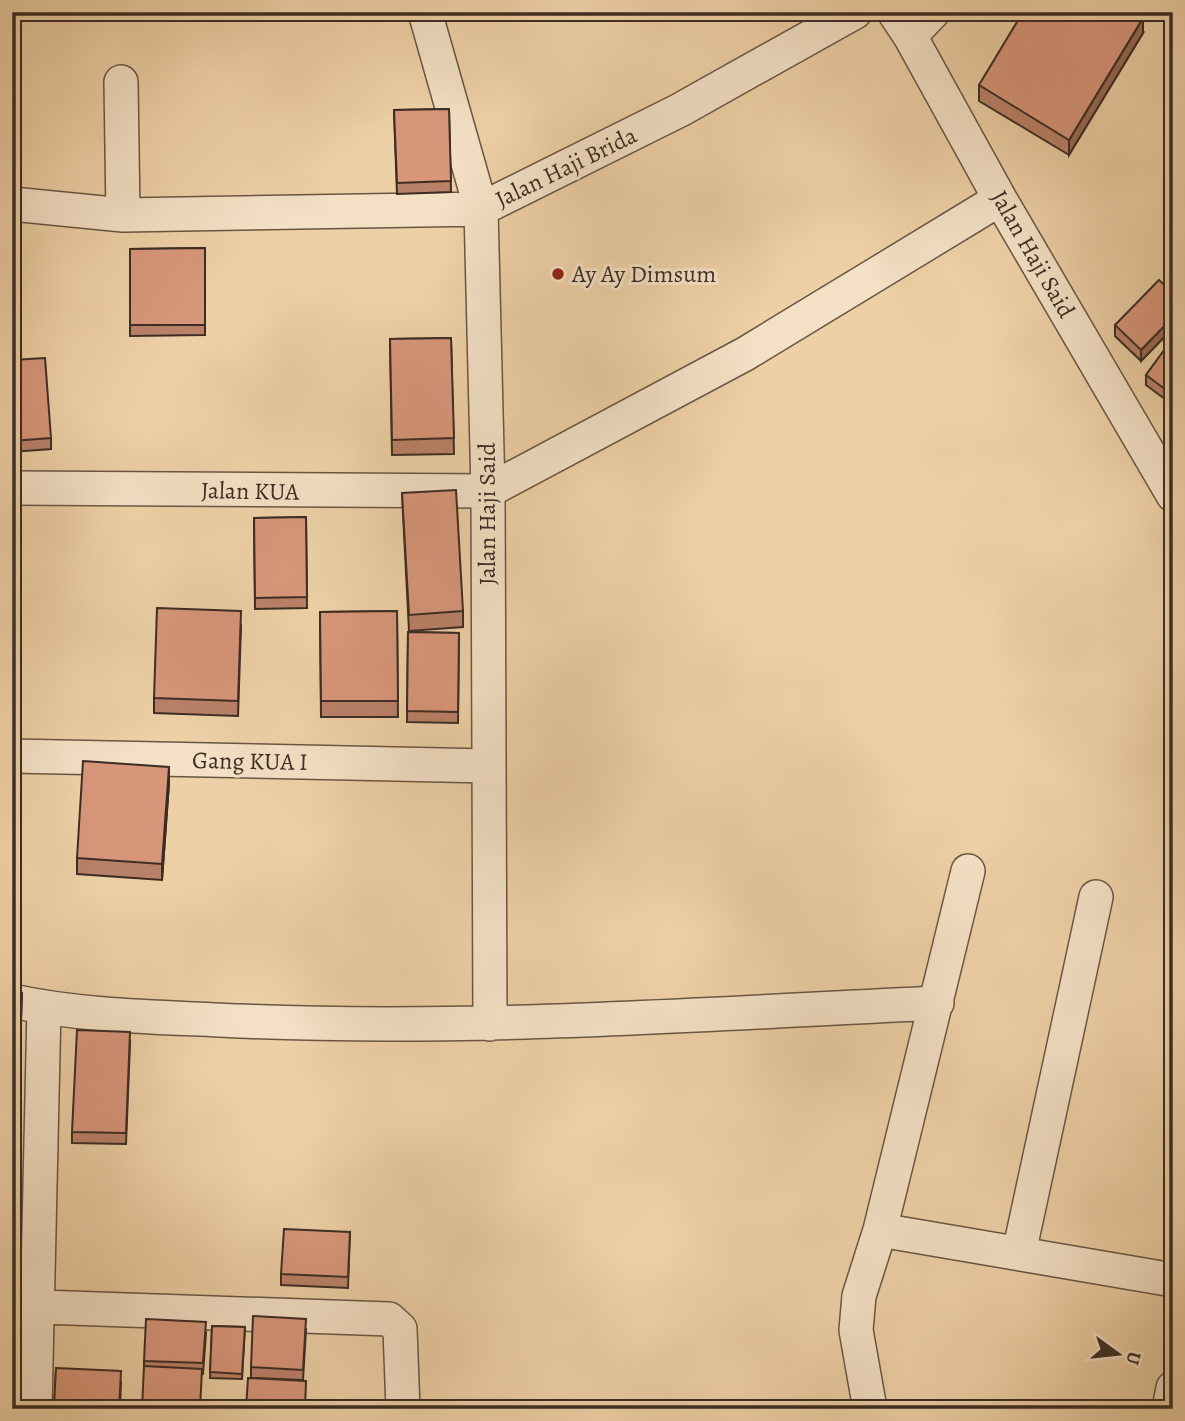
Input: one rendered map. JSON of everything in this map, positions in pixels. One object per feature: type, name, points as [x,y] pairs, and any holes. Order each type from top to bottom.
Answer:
[{"type":"street","name":"Jalan Haji Said","points":[[425,12],[481,209],[488,491],[490,1024]]},
{"type":"street","name":"Jalan Haji Brida","points":[[12,204],[123,215],[481,209],[680,110],[855,12]]},
{"type":"street","points":[[902,24],[933,12]]},
{"type":"street","name":"Jalan Haji Said","points":[[902,24],[1000,199],[1173,495]]},
{"type":"street","points":[[121,82],[123,215]]},
{"type":"street","points":[[488,491],[745,354],[1000,199]]},
{"type":"street","name":"Jalan KUA","points":[[12,488],[488,491]]},
{"type":"street","name":"Gang KUA I","points":[[12,756],[489,766]]},
{"type":"street","points":[[870,1409],[856,1331],[859,1296],[880,1230],[968,871]]},
{"type":"street","points":[[1019,1253],[1096,897]]},
{"type":"street","points":[[35,1409],[25,1307],[28,1005],[284,1023],[490,1024],[937,1003]]},
{"type":"street","points":[[880,1230],[1173,1280]]},
{"type":"street","points":[[25,1307],[389,1319],[400,1329],[403,1409]]},
{"type":"street","points":[[1169,1409],[1173,1388]]},
{"type":"building","points":[[1023,12],[1134,12],[1143,18],[1069,140],[979,85]]},
{"type":"building","points":[[449,109],[451,181],[397,183],[394,110]]},
{"type":"building","points":[[205,248],[205,325],[130,325],[130,249]]},
{"type":"building","points":[[1173,270],[1173,287],[1165,281]]},
{"type":"building","points":[[1159,280],[1173,293],[1173,317],[1141,350],[1115,325]]},
{"type":"building","points":[[451,338],[454,438],[392,440],[390,339]]},
{"type":"building","points":[[1173,338],[1173,395],[1146,375]]},
{"type":"building","points":[[45,358],[51,438],[12,441],[12,360]]},
{"type":"building","points":[[456,490],[463,611],[409,615],[402,493]]},
{"type":"building","points":[[306,517],[307,597],[255,598],[254,518]]},
{"type":"building","points":[[157,608],[241,611],[238,701],[154,698]]},
{"type":"building","points":[[397,611],[398,701],[321,701],[320,612]]},
{"type":"building","points":[[408,632],[459,633],[458,712],[407,711]]},
{"type":"building","points":[[83,761],[169,767],[162,864],[77,858]]},
{"type":"building","points":[[12,992],[22,993],[19,1068],[12,1068]]},
{"type":"building","points":[[77,1030],[130,1032],[126,1133],[72,1132]]},
{"type":"building","points":[[12,1080],[20,1080],[17,1144],[12,1144]]},
{"type":"building","points":[[284,1229],[350,1232],[348,1277],[281,1274]]},
{"type":"building","points":[[253,1316],[306,1319],[303,1370],[251,1367]]},
{"type":"building","points":[[146,1319],[206,1322],[203,1363],[144,1361]]},
{"type":"building","points":[[212,1326],[245,1327],[242,1374],[210,1372]]},
{"type":"building","points":[[144,1366],[202,1369],[200,1409],[142,1409]]},
{"type":"building","points":[[56,1368],[121,1371],[119,1409],[54,1406]]},
{"type":"building","points":[[248,1378],[306,1381],[305,1409],[246,1409]]},
{"type":"place","name":"Ay Ay Dimsum","points":[[558,274]]}]
